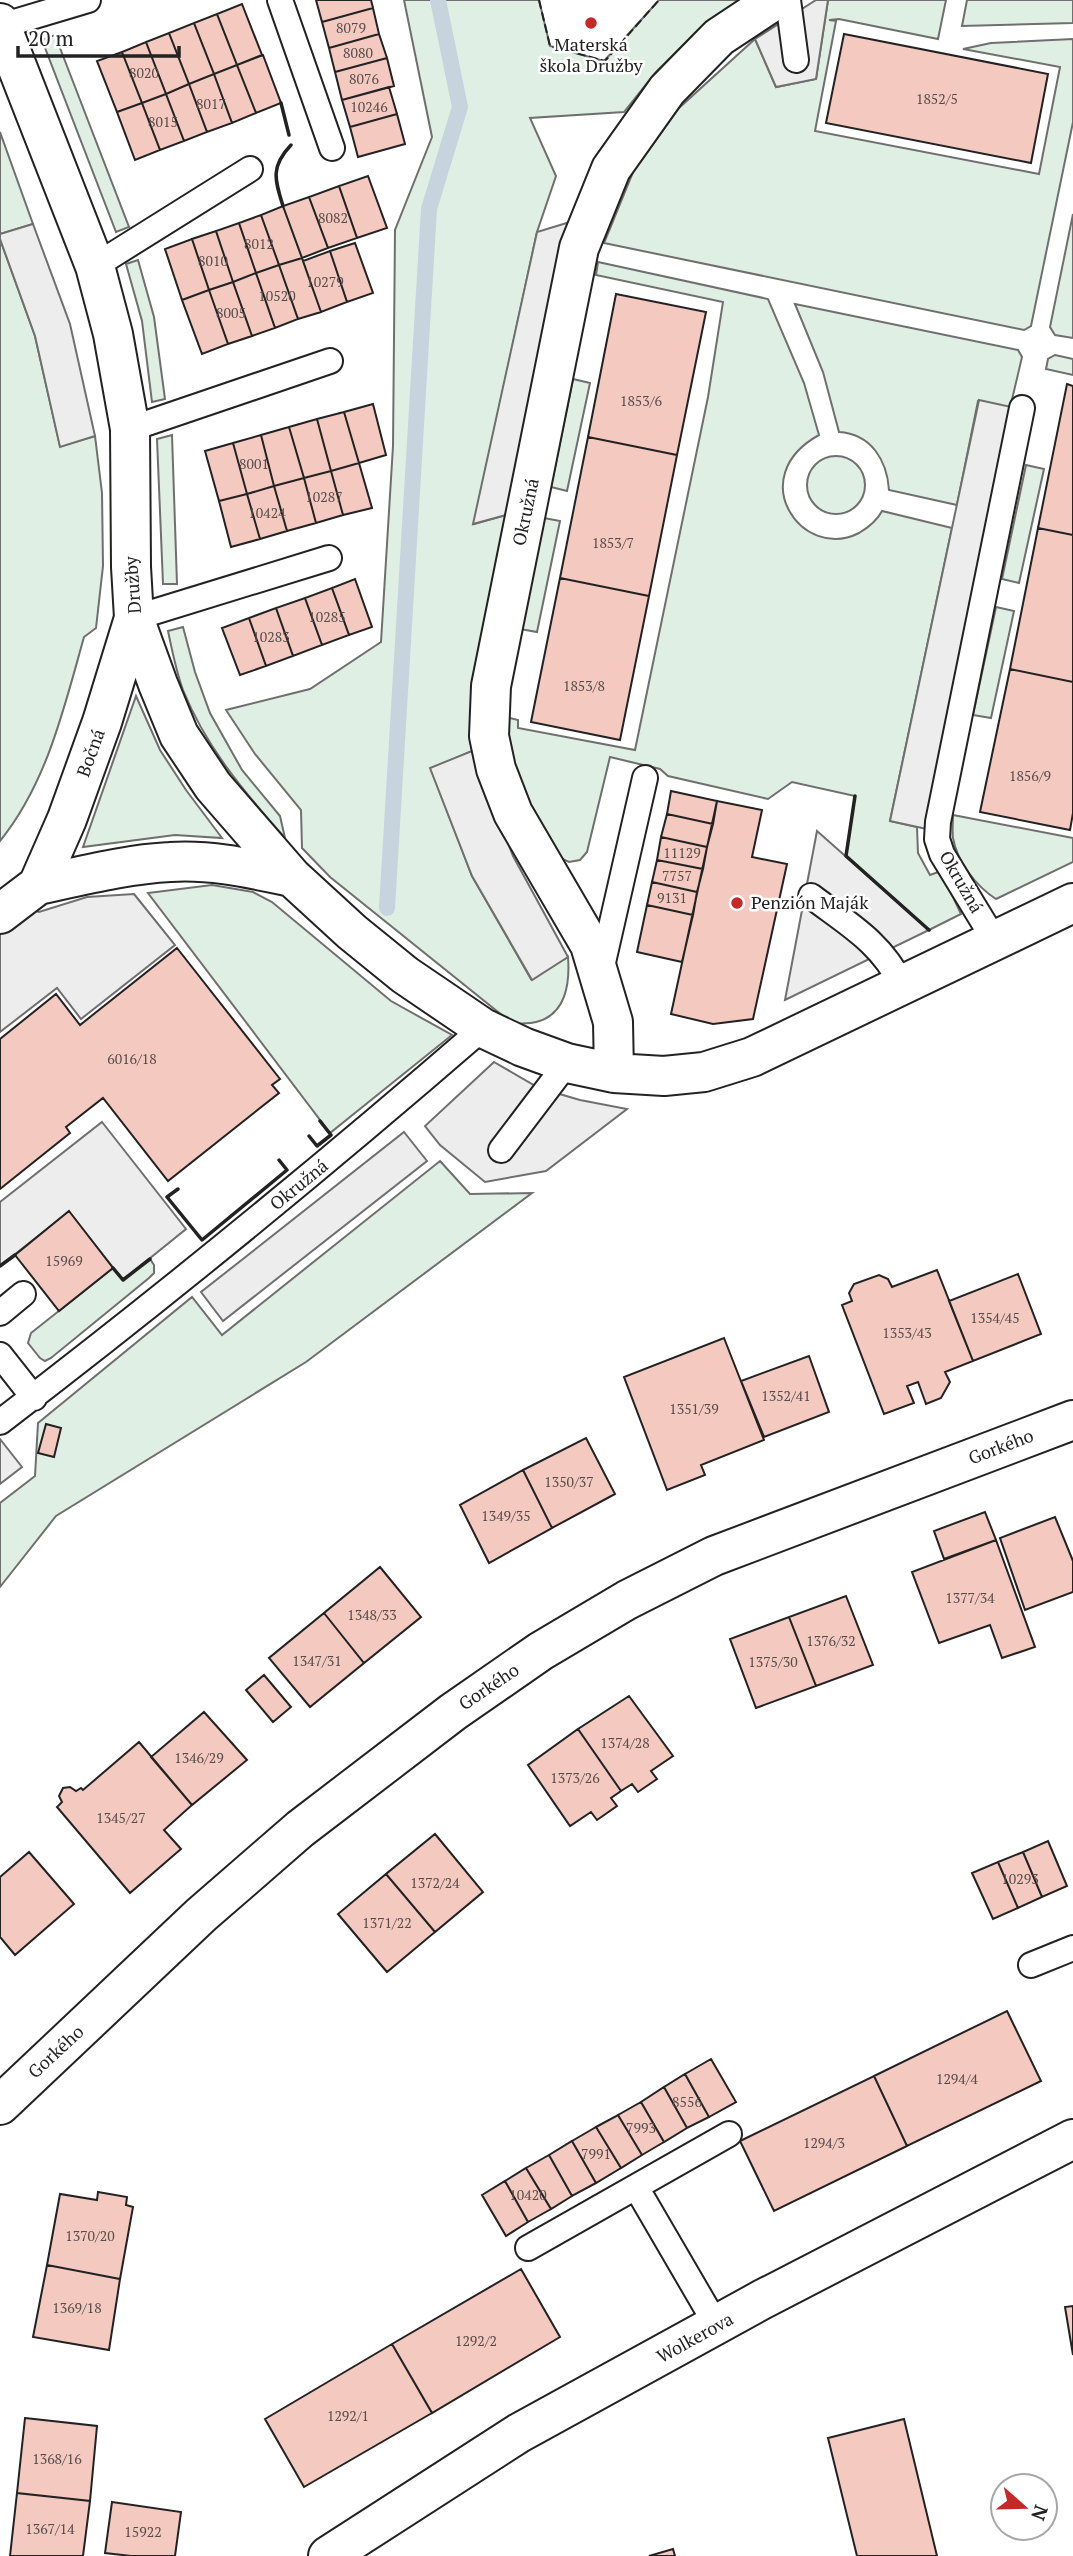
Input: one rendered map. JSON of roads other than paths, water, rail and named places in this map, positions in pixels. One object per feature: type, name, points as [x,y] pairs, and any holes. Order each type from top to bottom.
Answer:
[{"type":"street","name":"Okružná","points":[[614,1073],[613,1022],[590,945],[513,813],[496,769],[489,736],[493,674],[579,248],[591,215],[611,169],[667,90],[719,37],[775,0]]},
{"type":"street","name":"Družby","points":[[1,24],[95,266],[113,334],[130,429],[134,618],[179,735],[212,786],[292,877],[352,932],[405,975],[483,1028]]},
{"type":"street","name":"Bočná","points":[[38,885],[67,819],[102,722],[134,618]]},
{"type":"street","name":"Bočná","points":[[0,914],[38,885],[83,875],[171,862],[242,866],[292,877]]},
{"type":"street","points":[[483,1028],[567,1063],[614,1073],[663,1076],[704,1072],[752,1057],[1073,903]]},
{"type":"street","name":"Gorkého","points":[[0,2105],[201,1915],[300,1829],[453,1712],[541,1651],[627,1600],[714,1556],[1073,1420]]},
{"type":"street","name":"Wolkerova","points":[[328,2556],[519,2433],[763,2299],[1073,2139]]},
{"type":"lane","points":[[1,24],[88,0]]},
{"type":"lane","points":[[280,0],[332,148]]},
{"type":"lane","points":[[788,0],[796,60]]},
{"type":"lane","points":[[95,266],[250,169]]},
{"type":"lane","points":[[130,429],[330,360]]},
{"type":"lane","name":"Okružná","points":[[995,941],[942,854],[937,839],[938,821],[1022,408]]},
{"type":"lane","points":[[134,618],[329,558]]},
{"type":"lane","points":[[600,978],[645,778]]},
{"type":"lane","points":[[811,895],[876,945],[891,963],[902,985]]},
{"type":"lane","name":"Okružná","points":[[0,1422],[193,1272],[483,1028]]},
{"type":"lane","points":[[501,1150],[567,1063]]},
{"type":"lane","points":[[0,1313],[23,1294]]},
{"type":"lane","points":[[0,1355],[34,1398]]},
{"type":"lane","points":[[1031,1965],[1073,1948]]},
{"type":"lane","points":[[528,2248],[729,2134]]},
{"type":"lane","points":[[636,2187],[717,2326]]},
{"type":"waterway","points":[[387,908],[429,209],[460,107],[438,0]]},
{"type":"place","name":"Materská škola Družby","points":[[591,23]]},
{"type":"place","name":"Penzión Maják","points":[[737,903]]}]
